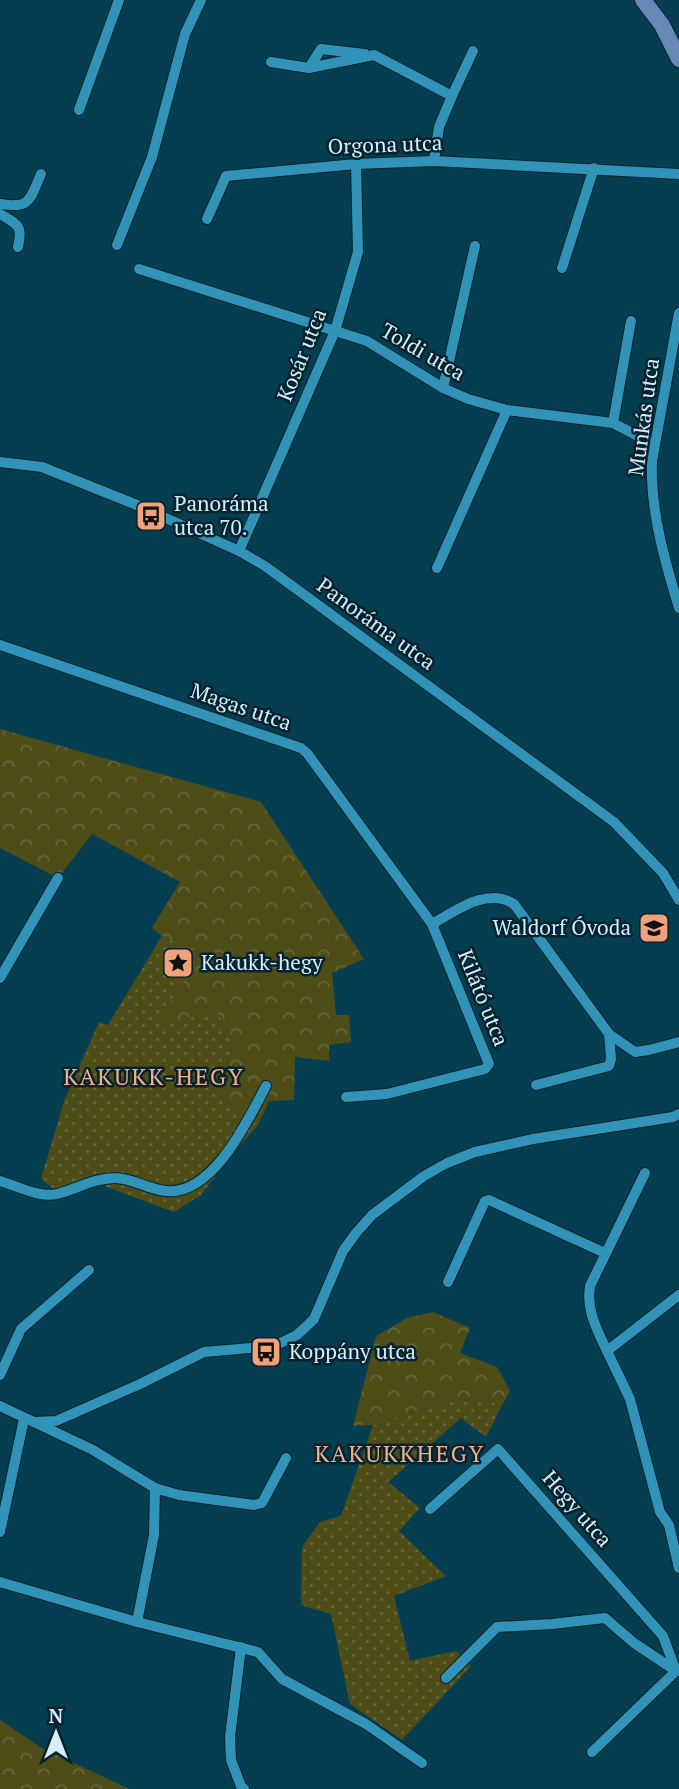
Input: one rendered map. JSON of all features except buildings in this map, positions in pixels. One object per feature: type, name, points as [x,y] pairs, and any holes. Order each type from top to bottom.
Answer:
[{"type":"main road","points":[[643,0],[662,25],[679,59]]},
{"type":"street","points":[[79,110],[119,0]]},
{"type":"street","points":[[117,246],[152,157],[185,34],[201,0]]},
{"type":"street","points":[[309,68],[321,49],[374,55],[452,96]]},
{"type":"street","points":[[434,161],[439,127],[473,51]]},
{"type":"street","points":[[271,62],[309,68],[374,55]]},
{"type":"street","name":"Orgona utca","points":[[207,219],[226,176],[355,164],[434,161],[679,174]]},
{"type":"street","name":"Kosár utca","points":[[239,551],[335,331],[358,252],[355,164]]},
{"type":"street","points":[[562,268],[594,168]]},
{"type":"street","points":[[0,204],[22,206],[30,200],[41,174]]},
{"type":"street","points":[[0,214],[19,226],[21,232],[18,247]]},
{"type":"street","points":[[443,388],[475,246]]},
{"type":"street","name":"Toldi utca","points":[[139,269],[367,341],[443,388],[468,399],[507,410],[613,423],[655,445]]},
{"type":"street","name":"Munkás utca","points":[[679,313],[655,445],[652,477],[657,517],[679,608]]},
{"type":"street","points":[[613,423],[631,321]]},
{"type":"street","points":[[437,568],[507,410]]},
{"type":"street","name":"Panoráma utca","points":[[0,462],[42,467],[137,505],[239,551],[275,574],[614,822],[663,873],[679,900]]},
{"type":"street","name":"Magas utca","points":[[0,645],[301,748],[432,924]]},
{"type":"street","points":[[0,978],[58,878]]},
{"type":"street","points":[[432,924],[469,903],[503,897],[514,904],[609,1034],[635,1052],[649,1051],[679,1042]]},
{"type":"street","name":"Kilátó utca","points":[[345,1097],[400,1091],[485,1069],[489,1064],[432,924]]},
{"type":"street","points":[[536,1085],[609,1066],[609,1034]]},
{"type":"street","points":[[0,1181],[42,1194],[56,1194],[98,1180],[117,1178],[167,1191],[190,1188],[222,1159],[241,1133],[266,1086]]},
{"type":"street","points":[[29,1421],[56,1422],[204,1352],[274,1346],[297,1335],[314,1320],[343,1251],[355,1233],[372,1215],[447,1163],[475,1152],[533,1139],[679,1114]]},
{"type":"street","points":[[645,1173],[590,1286],[589,1305],[594,1325],[630,1399],[660,1512],[669,1525],[679,1568]]},
{"type":"street","points":[[447,1282],[485,1201],[489,1200],[605,1253]]},
{"type":"street","points":[[0,1375],[20,1329],[89,1270]]},
{"type":"street","points":[[607,1351],[679,1295]]},
{"type":"street","points":[[0,1406],[93,1450],[155,1488],[179,1496],[254,1505],[262,1503],[286,1458]]},
{"type":"street","points":[[0,1532],[29,1421]]},
{"type":"street","name":"Hegy utca","points":[[430,1509],[498,1449],[663,1636],[677,1671]]},
{"type":"street","points":[[137,1622],[154,1535],[155,1488]]},
{"type":"street","points":[[0,1582],[137,1622],[258,1652],[282,1679],[366,1724],[422,1763]]},
{"type":"street","points":[[446,1678],[497,1627],[552,1625],[605,1618],[634,1643],[677,1671],[592,1752]]},
{"type":"street","points":[[241,1647],[230,1737],[231,1760],[244,1789]]},
{"type":"green space","points":[[0,729],[261,802],[364,959],[332,973],[336,1015],[349,1015],[351,1042],[329,1045],[329,1061],[295,1057],[294,1100],[269,1101],[258,1125],[217,1094],[234,1043],[217,1012],[157,1023],[193,966],[198,950],[162,936],[152,928],[180,882],[92,834],[58,878],[0,848]]},
{"type":"green space","points":[[162,936],[198,949],[193,966],[158,1022],[217,1011],[234,1043],[217,1094],[258,1125],[201,1195],[174,1212],[99,1184],[63,1196],[41,1179],[64,1101],[99,1022],[108,1025]]},
{"type":"green space","points":[[433,1312],[470,1328],[460,1353],[497,1367],[510,1391],[501,1407],[483,1396],[438,1404],[373,1425],[353,1426],[376,1336],[407,1318]]},
{"type":"green space","points":[[483,1396],[501,1407],[486,1437],[461,1418],[388,1482],[420,1508],[399,1531],[446,1576],[394,1596],[410,1661],[456,1651],[471,1666],[402,1740],[350,1704],[331,1614],[301,1605],[302,1547],[320,1522],[341,1516],[373,1425],[438,1404]]},
{"type":"green space","points":[[0,1720],[40,1747],[129,1789],[0,1789]]},
{"type":"place","name":"Panoráma utca 70.","points":[[151,516]]},
{"type":"place","name":"Waldorf Óvoda","points":[[654,928]]},
{"type":"place","name":"Kakukk-hegy","points":[[178,963]]},
{"type":"place","name":"Koppány utca","points":[[266,1352]]},
{"type":"district","name":"KAKUKK-HEGY","points":[[154,1077]]},
{"type":"district","name":"KAKUKKHEGY","points":[[400,1454]]}]
